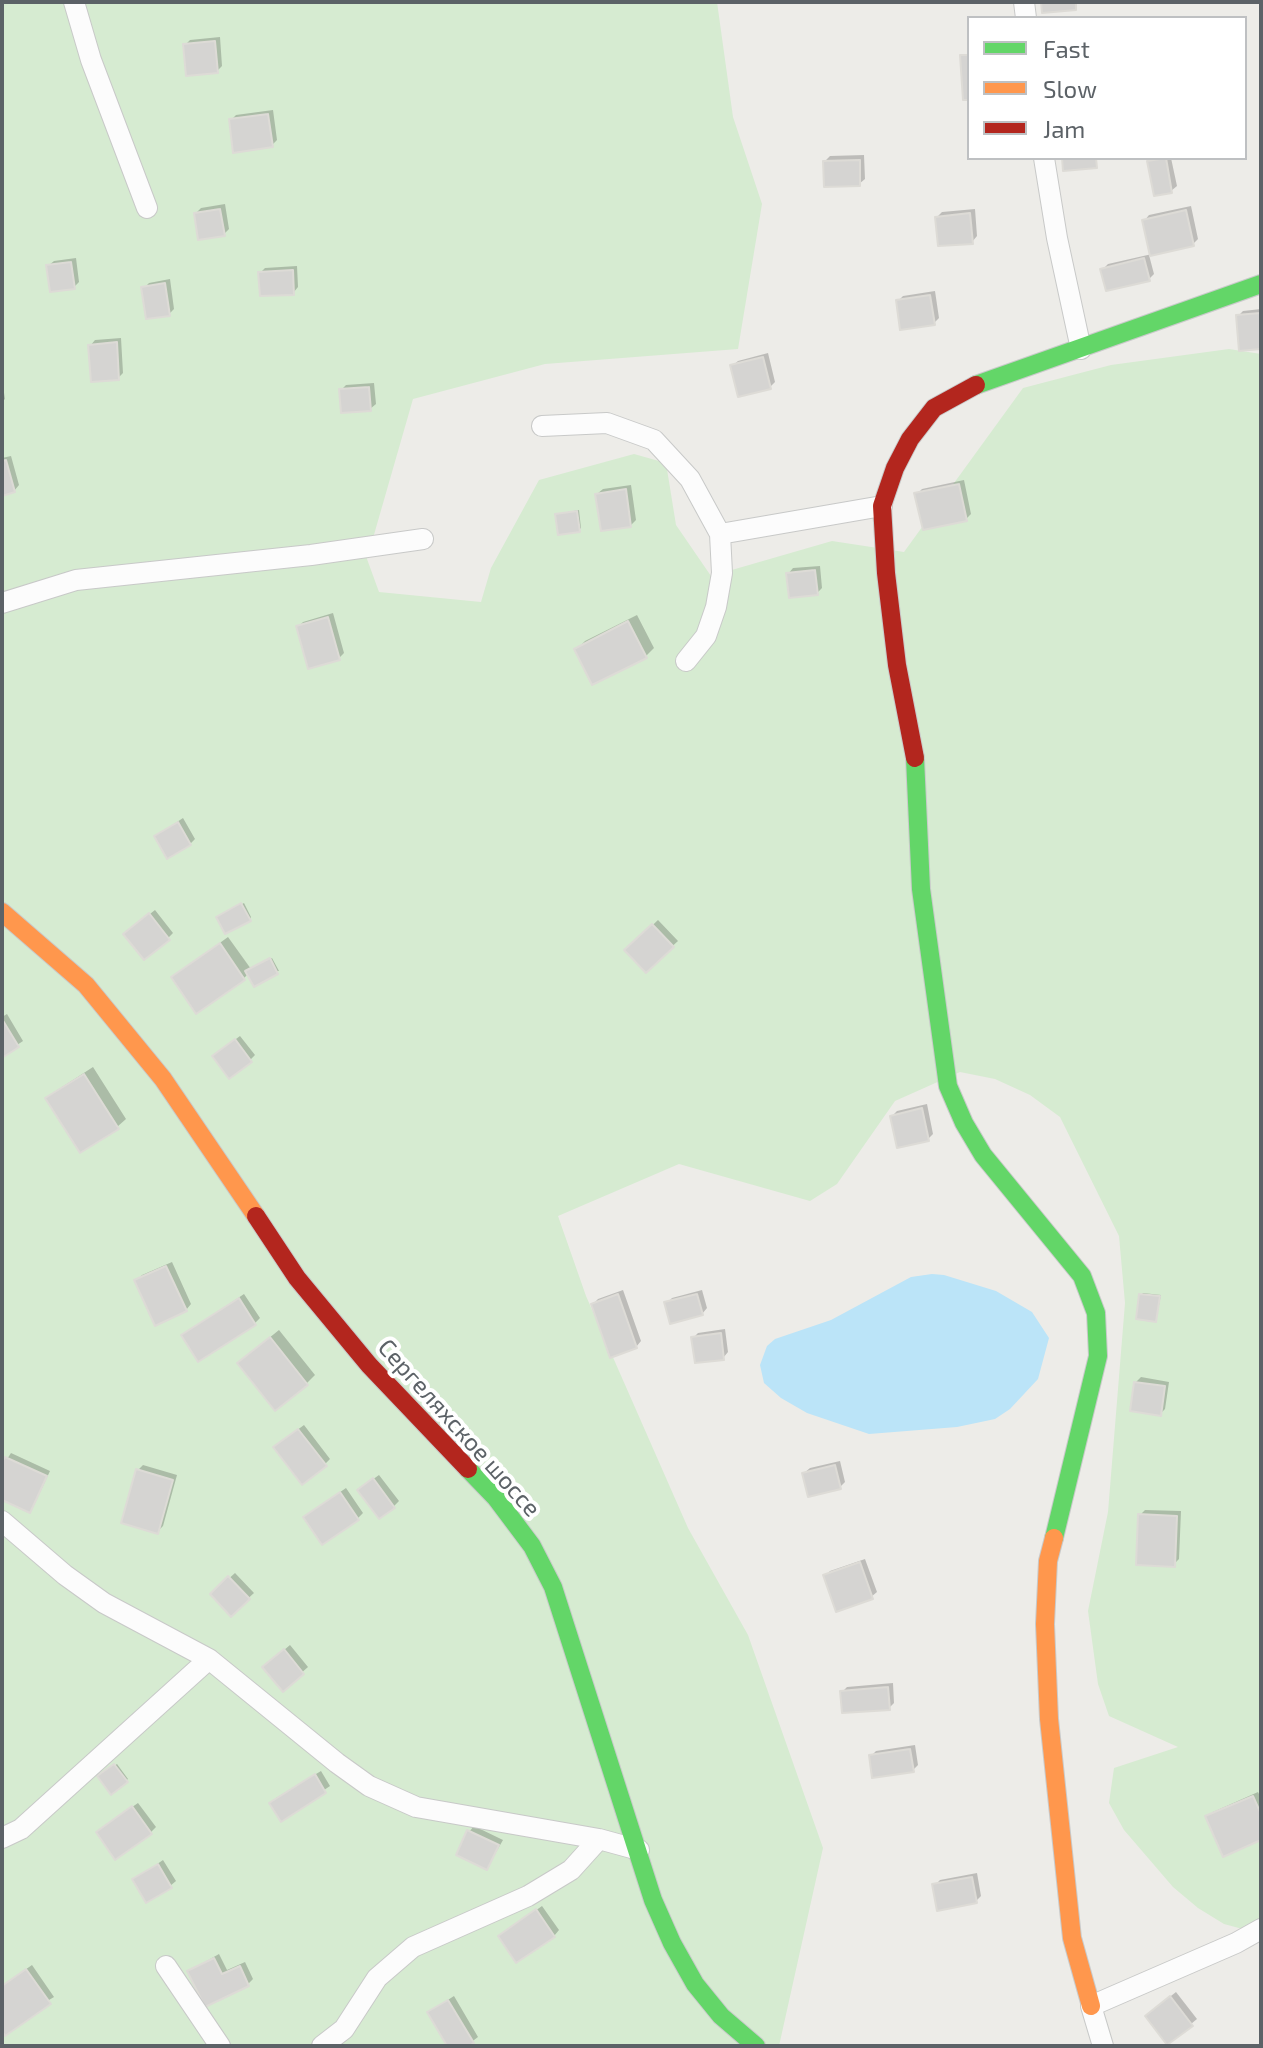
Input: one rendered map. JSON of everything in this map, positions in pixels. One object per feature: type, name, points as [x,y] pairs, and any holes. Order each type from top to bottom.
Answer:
[{"type":"street","points":[[74,2],[91,60],[147,208]]},
{"type":"street","points":[[1044,160],[1057,238],[1081,349]]},
{"type":"street","points":[[1103,2046],[1072,1938],[1049,1719],[1045,1624],[1048,1561],[1098,1356],[1096,1313],[1082,1276],[983,1155],[964,1123],[948,1086],[921,889],[915,758],[897,665],[882,506],[895,468],[910,439],[934,408],[966,388],[1261,284]]},
{"type":"street","points":[[542,426],[607,423],[654,440],[690,479],[720,534],[722,573],[716,607],[706,636],[686,661]]},
{"type":"street","points":[[720,534],[882,506]]},
{"type":"street","points":[[2,603],[76,580],[311,555],[423,539]]},
{"type":"street","name":"Сергеляхское шоссе","points":[[2,912],[86,985],[163,1079],[297,1278],[369,1365],[496,1498],[532,1546],[553,1587],[653,1900],[672,1943],[695,1984],[721,2016],[756,2046]]},
{"type":"street","points":[[2,1521],[65,1575],[104,1603],[209,1659],[369,1786],[416,1807],[599,1839],[639,1850]]},
{"type":"street","points":[[2,1838],[21,1829],[209,1659]]},
{"type":"street","points":[[322,2046],[344,2029],[377,1978],[413,1947],[528,1896],[571,1870],[599,1839]]},
{"type":"street","points":[[1091,2006],[1236,1943],[1261,1929]]},
{"type":"street","points":[[166,1966],[220,2046]]},
{"type":"green space","points":[[2,2],[717,2],[733,117],[762,204],[738,349],[545,364],[413,399],[367,559],[379,592],[481,602],[491,568],[539,480],[634,454],[666,463],[676,525],[711,576],[832,541],[904,552],[1023,388],[1111,365],[1229,349],[1261,354],[1261,1934],[1224,1924],[1173,1887],[1124,1830],[1109,1803],[1114,1768],[1178,1747],[1109,1716],[1098,1684],[1088,1611],[1108,1512],[1125,1303],[1119,1236],[1060,1117],[1030,1095],[995,1079],[960,1072],[895,1101],[837,1184],[810,1201],[679,1164],[558,1216],[586,1296],[688,1528],[748,1635],[823,1848],[779,2046],[2,2046]]},
{"type":"water","points":[[932,1274],[996,1291],[1032,1312],[1049,1338],[1038,1379],[1010,1409],[995,1419],[957,1427],[869,1434],[807,1413],[781,1398],[764,1383],[760,1365],[767,1346],[775,1339],[831,1320],[911,1277]]},
{"type":"building","points":[[1041,2],[1076,2],[1076,10],[1042,13]]},
{"type":"building","points":[[215,41],[218,73],[186,76],[183,44]]},
{"type":"building","points":[[960,55],[967,55],[967,100],[963,100]]},
{"type":"building","points":[[268,114],[273,147],[233,153],[229,119]]},
{"type":"building","points":[[860,160],[860,186],[824,187],[823,161]]},
{"type":"building","points":[[1062,160],[1096,160],[1097,168],[1063,171]]},
{"type":"building","points":[[1166,160],[1172,193],[1154,196],[1147,161]]},
{"type":"building","points":[[220,209],[225,236],[198,240],[194,213]]},
{"type":"building","points":[[1186,210],[1194,246],[1150,256],[1142,220]]},
{"type":"building","points":[[970,213],[973,244],[938,246],[935,217]]},
{"type":"building","points":[[1144,258],[1150,281],[1106,291],[1100,269]]},
{"type":"building","points":[[71,262],[75,289],[50,292],[46,265]]},
{"type":"building","points":[[293,270],[294,295],[260,296],[258,272]]},
{"type":"building","points":[[165,283],[170,316],[146,319],[141,287]]},
{"type":"building","points":[[930,295],[935,325],[900,330],[896,300]]},
{"type":"building","points":[[1261,313],[1261,349],[1239,351],[1236,315]]},
{"type":"building","points":[[117,342],[119,380],[91,382],[88,345]]},
{"type":"building","points":[[763,357],[771,389],[738,397],[730,365]]},
{"type":"building","points":[[369,387],[371,411],[341,413],[339,389]]},
{"type":"building","points":[[6,460],[15,492],[2,496],[2,461]]},
{"type":"building","points":[[959,484],[967,521],[923,530],[914,493]]},
{"type":"building","points":[[626,489],[631,527],[601,531],[595,494]]},
{"type":"building","points":[[577,511],[580,532],[558,535],[555,514]]},
{"type":"building","points":[[815,570],[818,595],[789,598],[786,573]]},
{"type":"building","points":[[328,617],[340,660],[308,669],[296,626]]},
{"type":"building","points":[[628,621],[647,658],[592,685],[574,649]]},
{"type":"building","points":[[178,822],[191,845],[167,859],[154,836]]},
{"type":"building","points":[[241,903],[251,921],[225,934],[216,917]]},
{"type":"building","points":[[149,913],[170,940],[144,960],[123,934]]},
{"type":"building","points":[[652,924],[674,947],[646,973],[624,950]]},
{"type":"building","points":[[220,943],[245,980],[196,1014],[171,977]]},
{"type":"building","points":[[270,958],[278,974],[254,987],[245,971]]},
{"type":"building","points":[[2,1019],[19,1047],[2,1058]]},
{"type":"building","points":[[235,1039],[252,1062],[229,1079],[212,1056]]},
{"type":"building","points":[[84,1074],[119,1129],[80,1153],[45,1098]]},
{"type":"building","points":[[922,1108],[929,1141],[897,1148],[890,1116]]},
{"type":"building","points":[[166,1266],[187,1311],[155,1326],[134,1280]]},
{"type":"building","points":[[618,1294],[637,1348],[610,1358],[591,1304]]},
{"type":"building","points":[[697,1294],[703,1315],[670,1324],[664,1302]]},
{"type":"building","points":[[1139,1294],[1160,1296],[1156,1322],[1136,1319]]},
{"type":"building","points":[[239,1298],[256,1325],[198,1362],[181,1335]]},
{"type":"building","points":[[721,1333],[724,1360],[695,1363],[691,1337]]},
{"type":"building","points":[[270,1337],[308,1385],[275,1411],[237,1363]]},
{"type":"building","points":[[1134,1382],[1165,1386],[1161,1416],[1130,1411]]},
{"type":"building","points":[[298,1429],[327,1466],[302,1485],[273,1447]]},
{"type":"building","points":[[5,1457],[47,1476],[30,1513],[2,1500],[2,1462]]},
{"type":"building","points":[[835,1465],[841,1489],[808,1497],[802,1473]]},
{"type":"building","points":[[136,1469],[173,1480],[158,1534],[121,1523]]},
{"type":"building","points":[[373,1478],[395,1508],[379,1519],[357,1490]]},
{"type":"building","points":[[340,1492],[359,1520],[322,1545],[303,1517]]},
{"type":"building","points":[[1138,1514],[1177,1516],[1175,1567],[1136,1565]]},
{"type":"building","points":[[860,1562],[873,1599],[836,1612],[823,1575]]},
{"type":"building","points":[[228,1576],[250,1599],[231,1617],[210,1594]]},
{"type":"building","points":[[284,1649],[304,1674],[283,1692],[262,1667]]},
{"type":"building","points":[[888,1687],[890,1710],[842,1713],[840,1691]]},
{"type":"building","points":[[910,1749],[914,1772],[872,1778],[869,1755]]},
{"type":"building","points":[[114,1764],[128,1782],[111,1795],[97,1776]]},
{"type":"building","points":[[315,1774],[326,1793],[281,1822],[269,1803]]},
{"type":"building","points":[[1253,1796],[1261,1814],[1261,1840],[1223,1857],[1205,1816]]},
{"type":"building","points":[[132,1806],[152,1834],[115,1860],[96,1832]]},
{"type":"building","points":[[467,1830],[499,1845],[487,1870],[456,1855]]},
{"type":"building","points":[[158,1864],[172,1888],[146,1903],[132,1879]]},
{"type":"building","points":[[972,1877],[977,1903],[937,1911],[932,1884]]},
{"type":"building","points":[[536,1909],[555,1937],[516,1963],[498,1936]]},
{"type":"building","points":[[214,1958],[222,1974],[240,1966],[249,1986],[205,2007],[187,1971]]},
{"type":"building","points":[[26,1969],[51,2004],[5,2036],[2,2031],[2,1986]]},
{"type":"building","points":[[1170,1996],[1193,2026],[1167,2045],[1145,2016]]},
{"type":"building","points":[[448,2000],[474,2043],[469,2046],[447,2046],[427,2012]]},
{"type":"traffic: fast","points":[[976,385],[1261,284]]},
{"type":"traffic: fast","points":[[915,758],[921,889],[948,1086],[964,1123],[983,1155],[1082,1276],[1096,1313],[1098,1356],[1054,1538]]},
{"type":"traffic: fast","points":[[468,1469],[496,1498],[532,1546],[553,1587],[653,1900],[672,1943],[695,1984],[721,2016],[756,2046]]},
{"type":"traffic: slow","points":[[2,912],[86,985],[163,1079],[256,1216]]},
{"type":"traffic: slow","points":[[1054,1538],[1048,1561],[1045,1624],[1049,1719],[1072,1938],[1091,2006]]},
{"type":"traffic: jam","points":[[915,758],[897,665],[882,506],[895,468],[910,439],[934,408],[976,385]]},
{"type":"traffic: jam","points":[[256,1216],[297,1278],[369,1365],[468,1469]]}]
